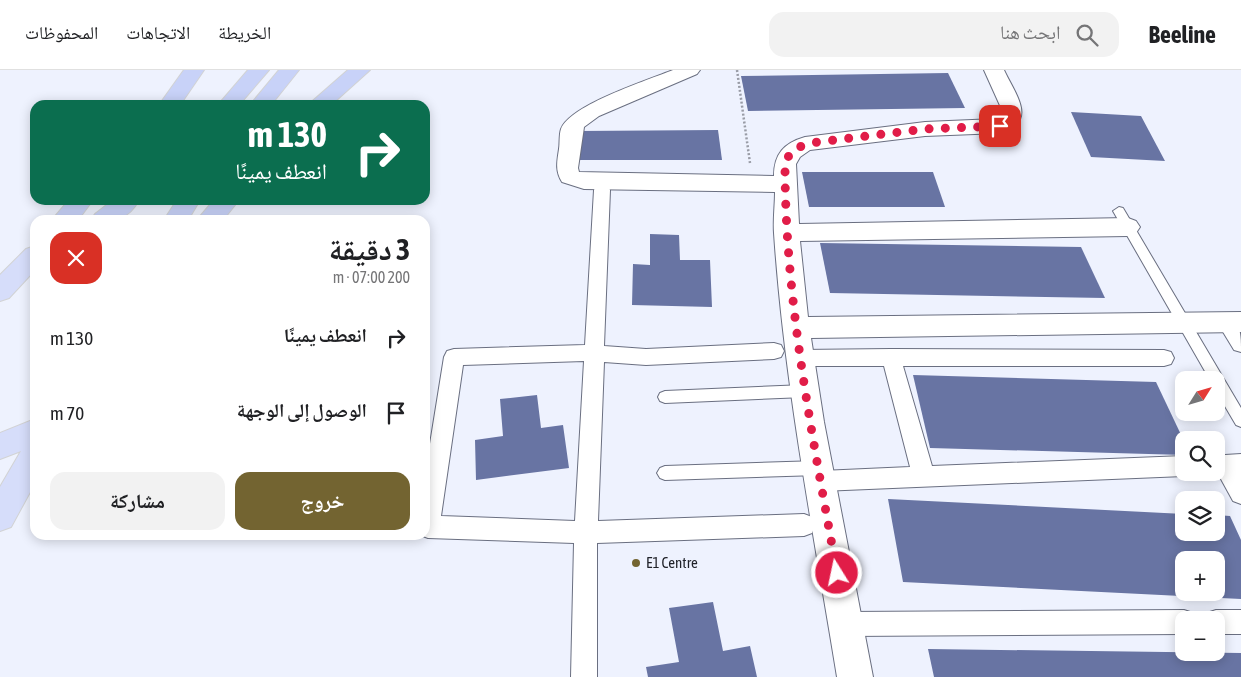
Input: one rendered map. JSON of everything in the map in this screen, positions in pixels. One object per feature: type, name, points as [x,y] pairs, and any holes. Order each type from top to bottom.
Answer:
[{"type":"highway","points":[[174,100],[194,70]]},
{"type":"highway","points":[[232,100],[259,70]]},
{"type":"highway","points":[[264,100],[289,70]]},
{"type":"highway","points":[[324,100],[360,70]]},
{"type":"highway","points":[[68,215],[78,205]]},
{"type":"highway","points":[[108,215],[122,205]]},
{"type":"highway","points":[[214,215],[223,205]]},
{"type":"main road","points":[[0,291],[30,260]]},
{"type":"main road","points":[[0,446],[30,434]]},
{"type":"main road","points":[[0,516],[30,464]]},
{"type":"street","points":[[690,70],[584,116],[572,129],[567,172],[570,177],[584,181],[785,184]]},
{"type":"street","points":[[855,677],[805,391],[787,354],[797,328],[786,233],[785,164],[788,156],[795,149],[805,144],[925,129],[992,127],[1007,124],[1011,120],[1012,110],[994,70]]},
{"type":"street","points":[[584,677],[586,532],[602,190]]},
{"type":"street","points":[[786,233],[1124,219]]},
{"type":"street","points":[[797,328],[1234,322],[1241,344]]},
{"type":"street","points":[[430,514],[454,357],[594,353],[646,357],[787,354],[891,358],[1164,358]]},
{"type":"street","points":[[891,358],[924,477]]},
{"type":"street","points":[[1227,465],[1241,494]]},
{"type":"street","points":[[820,474],[924,477],[1175,466]]},
{"type":"street","points":[[430,527],[586,532],[804,525]]},
{"type":"street","points":[[846,624],[1175,622]]},
{"type":"street","points":[[1225,622],[1241,622]]},
{"type":"lane","points":[[1124,219],[1241,421]]},
{"type":"lane","points":[[665,397],[805,391]]},
{"type":"lane","points":[[666,473],[820,474]]},
{"type":"path","points":[[737,70],[753,184]]},
{"type":"building","points":[[948,73],[965,108],[748,111],[741,76]]},
{"type":"building","points":[[1071,112],[1141,116],[1165,161],[1091,157]]},
{"type":"building","points":[[718,130],[722,160],[578,160],[579,131]]},
{"type":"building","points":[[802,172],[933,172],[945,207],[809,207]]},
{"type":"building","points":[[650,234],[679,235],[680,260],[710,260],[712,307],[632,305],[633,264],[650,265]]},
{"type":"building","points":[[820,243],[1081,247],[1105,298],[830,293]]},
{"type":"building","points":[[913,375],[1156,382],[1179,431],[1175,431],[1175,455],[930,448]]},
{"type":"building","points":[[537,395],[541,428],[563,425],[569,468],[476,480],[475,440],[503,436],[500,399]]},
{"type":"building","points":[[888,499],[1175,514],[1175,541],[1225,541],[1225,516],[1230,516],[1241,540],[1241,599],[1225,598],[1225,551],[1175,551],[1175,596],[903,582]]},
{"type":"building","points":[[713,602],[723,651],[750,646],[757,677],[648,677],[646,667],[679,662],[669,608]]},
{"type":"building","points":[[928,649],[1175,652],[1175,661],[1225,661],[1225,653],[1241,653],[1241,677],[934,677]]},
{"type":"place","name":"E1 Centre","points":[[636,563]]},
{"type":"route","points":[[837,573],[800,358],[786,233],[785,164],[788,156],[795,149],[805,144],[925,129],[1000,126]]}]
